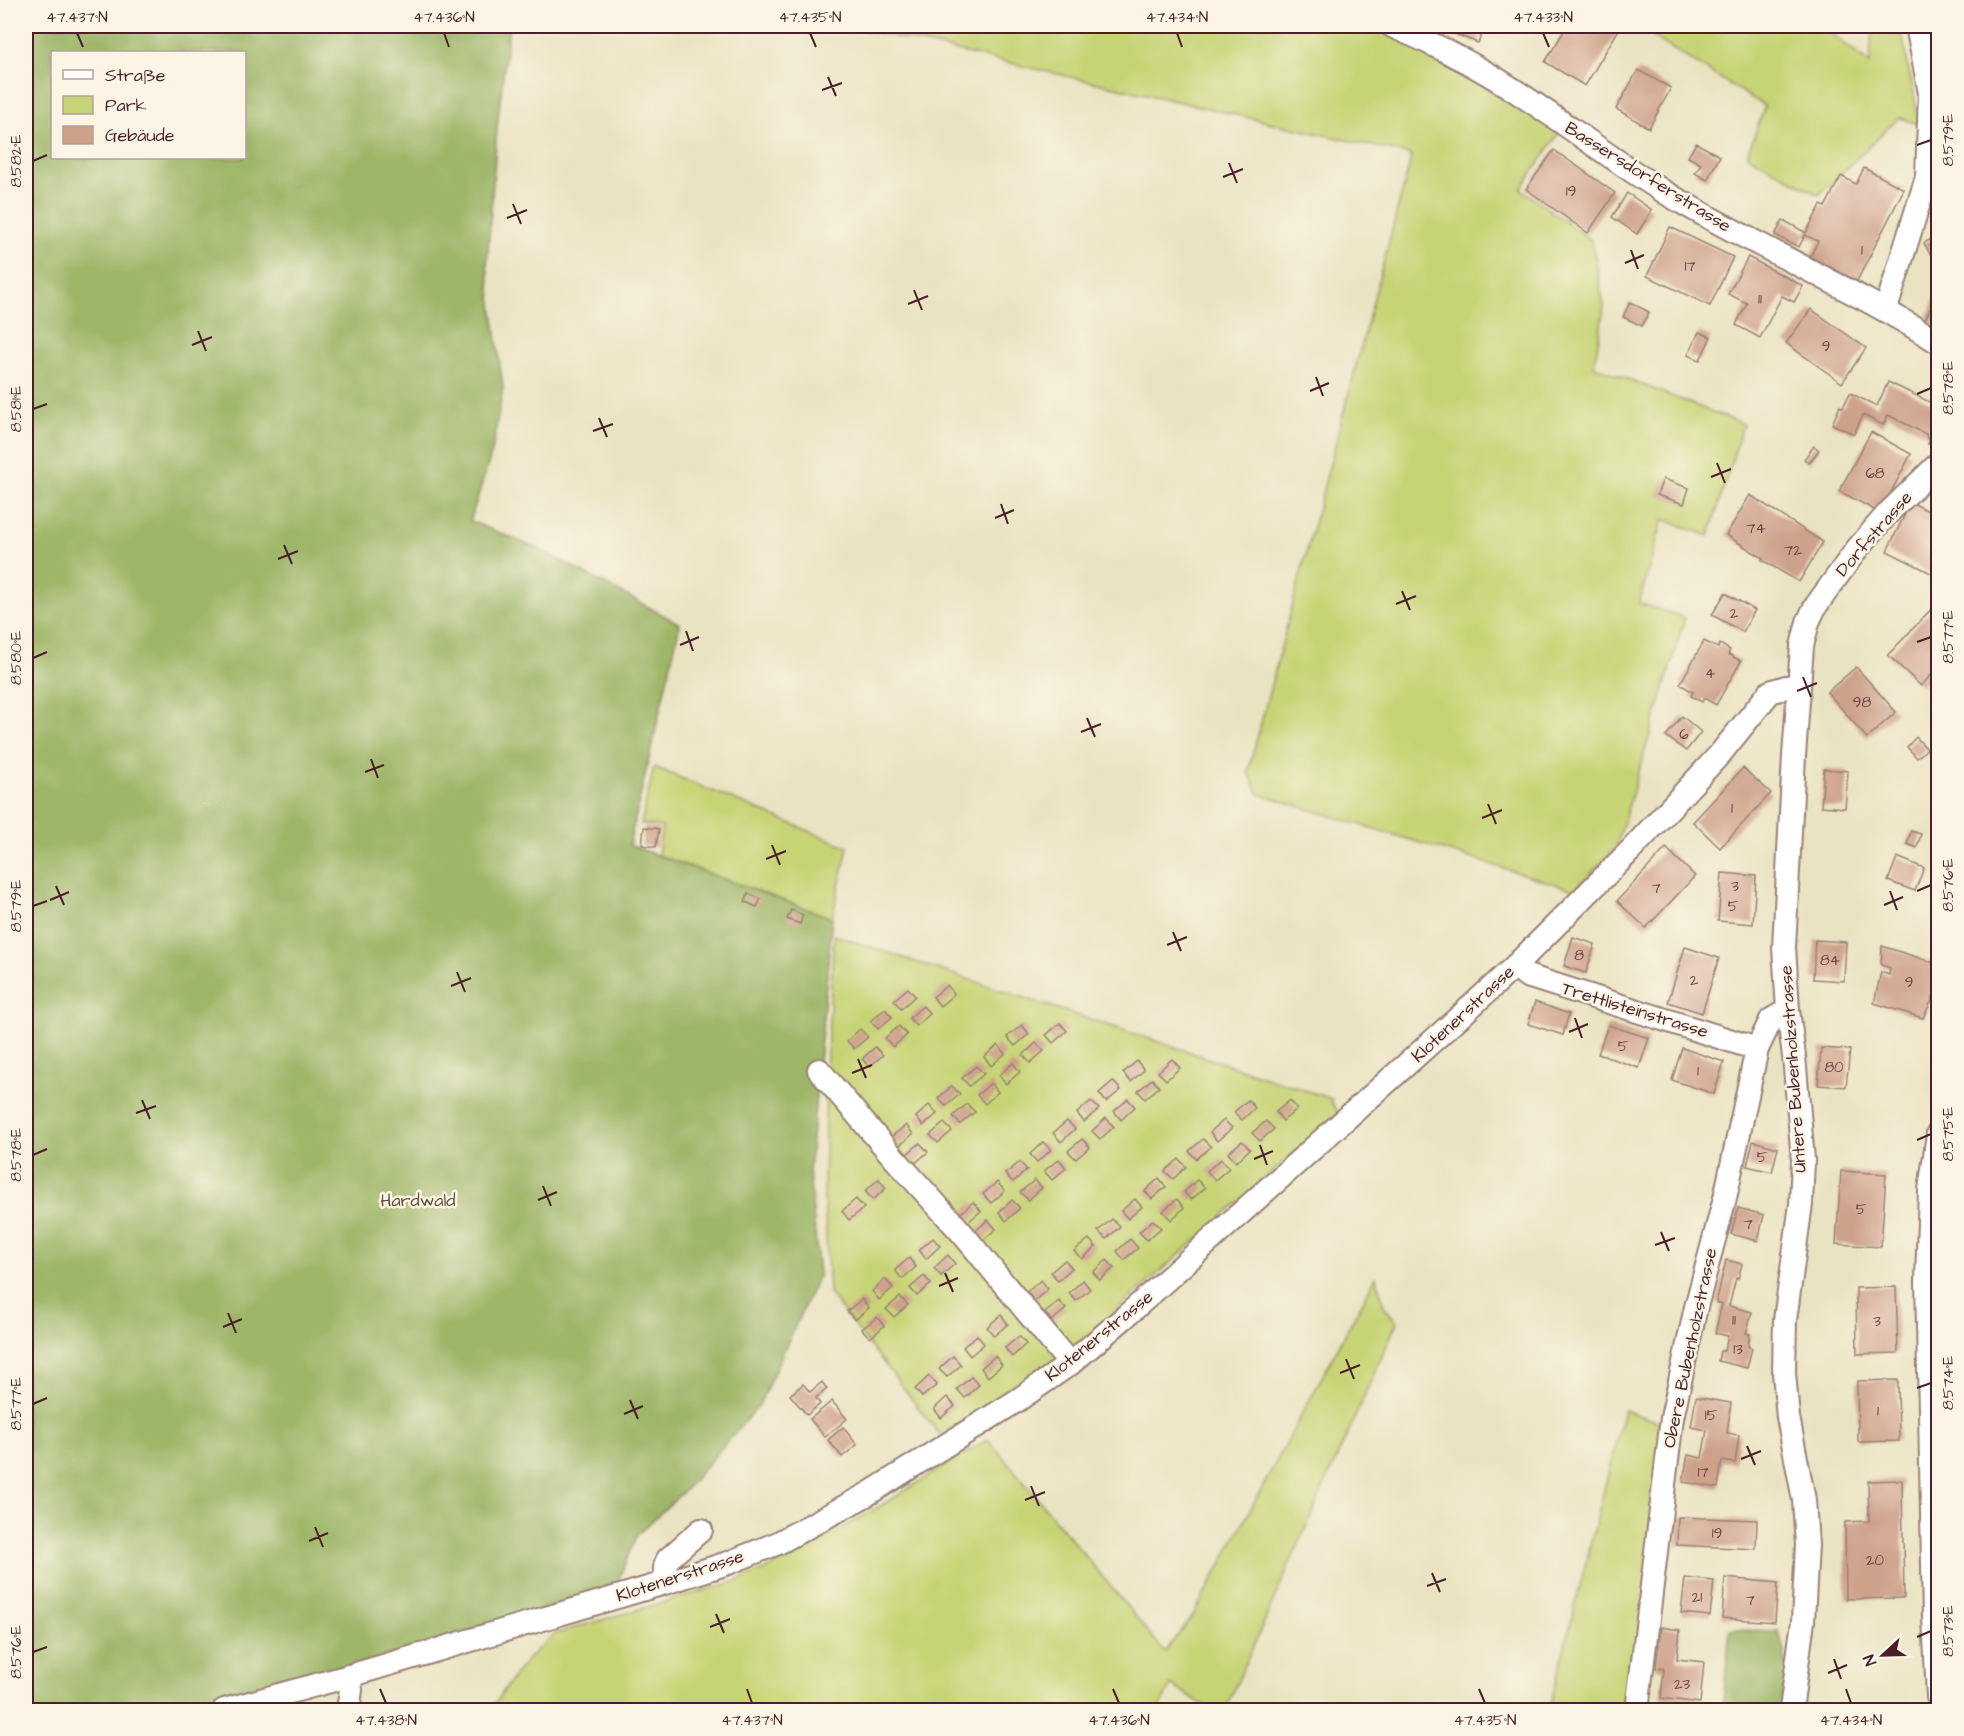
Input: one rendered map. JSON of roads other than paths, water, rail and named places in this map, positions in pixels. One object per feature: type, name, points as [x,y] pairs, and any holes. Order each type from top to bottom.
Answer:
[{"type":"street","name":"Bassersdorferstrasse","points":[[1392,26],[1437,45],[1490,75],[1668,194],[1704,215],[1886,309],[1938,342]]},
{"type":"street","points":[[1886,309],[1933,180],[1934,92],[1917,26]]},
{"type":"street","name":"Dorfstrasse","points":[[1815,606],[1857,549],[1889,512],[1938,466]]},
{"type":"street","name":"Untere Bubenholzstrasse","points":[[1791,1710],[1803,1621],[1807,1545],[1804,1500],[1788,1417],[1784,1373],[1785,1320],[1801,1204],[1803,1160],[1784,947],[1803,638],[1815,606]]},
{"type":"street","name":"Klotenerstrasse","points":[[224,1710],[349,1676],[728,1563],[778,1543],[858,1500],[1018,1400],[1070,1364],[1125,1317],[1515,966],[1631,850],[1720,754],[1770,692],[1799,686]]},
{"type":"street","name":"Trettlisteinstrasse","points":[[1515,966],[1527,976],[1757,1049]]},
{"type":"street","name":"Obere Bubenholzstrasse","points":[[1638,1702],[1672,1418],[1696,1307],[1725,1198],[1757,1049],[1771,1020],[1788,1010]]},
{"type":"street","points":[[819,1070],[1022,1304],[1070,1364]]},
{"type":"street","points":[[1938,1134],[1930,1190],[1927,1281],[1934,1412],[1934,1616],[1938,1697]]},
{"type":"street","points":[[668,1582],[665,1571],[668,1559],[701,1530]]},
{"type":"street","points":[[348,1710],[351,1690],[349,1676]]},
{"type":"park label","name":"Hardwald","points":[[418,1200]]}]
